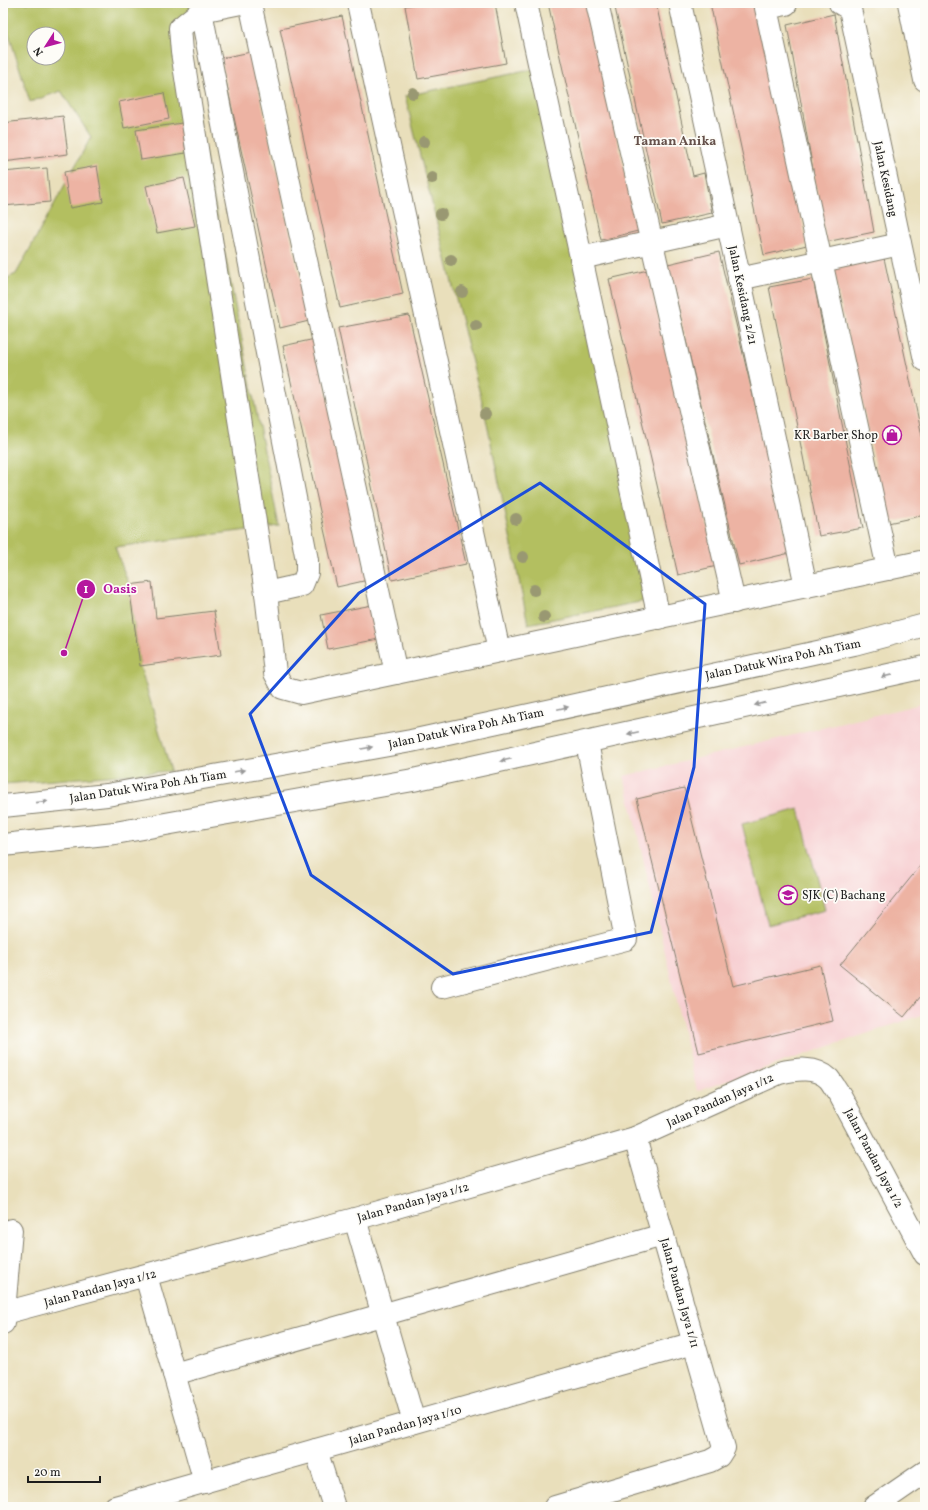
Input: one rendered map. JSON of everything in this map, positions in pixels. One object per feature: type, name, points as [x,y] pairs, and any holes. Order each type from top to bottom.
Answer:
[{"type":"street","points":[[241,3],[201,11],[180,28],[182,52],[266,593],[275,673],[283,688],[301,693],[925,561]]},
{"type":"street","points":[[250,3],[396,673]]},
{"type":"street","points":[[358,3],[499,651]]},
{"type":"street","points":[[526,3],[659,618]]},
{"type":"street","points":[[597,3],[734,602]]},
{"type":"street","name":"Jalan Kesidang 2/21","points":[[680,3],[806,586]]},
{"type":"street","points":[[789,3],[766,8],[888,569]]},
{"type":"street","name":"Jalan Kesidang","points":[[840,3],[850,9],[925,360]]},
{"type":"street","points":[[909,3],[925,80]]},
{"type":"street","points":[[201,11],[307,560],[307,573],[302,585],[266,593]]},
{"type":"street","points":[[581,258],[728,225]]},
{"type":"street","points":[[739,278],[900,244]]},
{"type":"street","name":"Jalan Datuk Wira Poh Ah Tiam","points":[[3,806],[107,795],[411,740],[854,644],[925,625]]},
{"type":"street","points":[[3,845],[115,833],[414,780],[587,743],[925,667]]},
{"type":"street","points":[[442,987],[626,939],[587,743]]},
{"type":"street","name":"Jalan Pandan Jaya 1/12","points":[[3,1318],[146,1276],[356,1219],[635,1138],[779,1073],[797,1069],[813,1070]]},
{"type":"street","name":"Jalan Pandan Jaya 1/2","points":[[813,1070],[828,1078],[840,1095],[925,1254]]},
{"type":"street","name":"Jalan Pandan Jaya 1/11","points":[[555,1507],[710,1461],[719,1456],[724,1448],[635,1138]]},
{"type":"street","points":[[356,1219],[414,1422]]},
{"type":"street","points":[[3,1318],[11,1230]]},
{"type":"street","points":[[174,1374],[663,1235]]},
{"type":"street","points":[[146,1276],[205,1482]]},
{"type":"street","name":"Jalan Pandan Jaya 1/10","points":[[115,1507],[694,1343]]},
{"type":"street","points":[[316,1450],[334,1507]]},
{"type":"street","points":[[874,1507],[925,1472]]},
{"type":"highlighted area","points":[[540,483],[705,604],[694,767],[651,932],[453,974],[311,875],[250,714],[359,593]]},
{"type":"shaded area","name":"SJK (C) Bachang","points":[[925,703],[925,1014],[697,1091],[624,776]]},
{"type":"green space","points":[[3,3],[240,3],[180,29],[279,526],[115,547],[129,585],[140,666],[171,771],[3,784],[3,280],[16,274],[91,137],[61,91],[30,102],[3,15]]},
{"type":"green space","points":[[540,68],[655,599],[528,624],[485,414],[405,96]]},
{"type":"green space","points":[[799,809],[825,910],[768,925],[742,824]]},
{"type":"building","points":[[422,3],[495,3],[506,63],[418,79],[405,6]]},
{"type":"building","points":[[548,3],[587,3],[638,231],[601,240]]},
{"type":"building","points":[[614,3],[656,3],[693,176],[704,173],[712,213],[662,224]]},
{"type":"building","points":[[710,3],[758,3],[807,245],[764,255]]},
{"type":"building","points":[[834,14],[874,232],[826,242],[787,25]]},
{"type":"building","points":[[342,16],[403,294],[340,308],[280,29]]},
{"type":"building","points":[[251,52],[309,321],[280,328],[221,58]]},
{"type":"building","points":[[164,93],[169,119],[124,128],[119,102]]},
{"type":"building","points":[[63,116],[68,154],[3,162],[3,123]]},
{"type":"building","points":[[182,123],[186,153],[141,160],[136,130]]},
{"type":"building","points":[[97,166],[103,202],[70,208],[64,172]]},
{"type":"building","points":[[47,168],[50,202],[3,206],[3,172]]},
{"type":"building","points":[[184,178],[195,226],[157,233],[146,186]]},
{"type":"building","points":[[719,252],[790,553],[739,565],[668,264]]},
{"type":"building","points":[[884,258],[925,450],[925,515],[888,523],[833,268]]},
{"type":"building","points":[[648,270],[717,566],[678,575],[609,279]]},
{"type":"building","points":[[813,279],[863,528],[819,536],[769,287]]},
{"type":"building","points":[[409,315],[466,564],[392,580],[338,328]]},
{"type":"building","points":[[315,339],[368,580],[337,587],[283,346]]},
{"type":"building","points":[[152,582],[156,618],[214,611],[221,655],[140,666],[129,585]]},
{"type":"building","points":[[372,605],[379,639],[328,649],[321,615]]},
{"type":"building","points":[[684,788],[733,986],[820,965],[833,1021],[699,1053],[637,799]]},
{"type":"building","points":[[925,860],[925,991],[904,1017],[840,965]]},
{"type":"place","name":"KR Barber Shop","points":[[892,435]]},
{"type":"place","name":"Oasis","points":[[64,653]]},
{"type":"place","name":"SJK (C) Bachang","points":[[788,895]]},
{"type":"district","name":"Taman Anika","points":[[675,140]]}]
